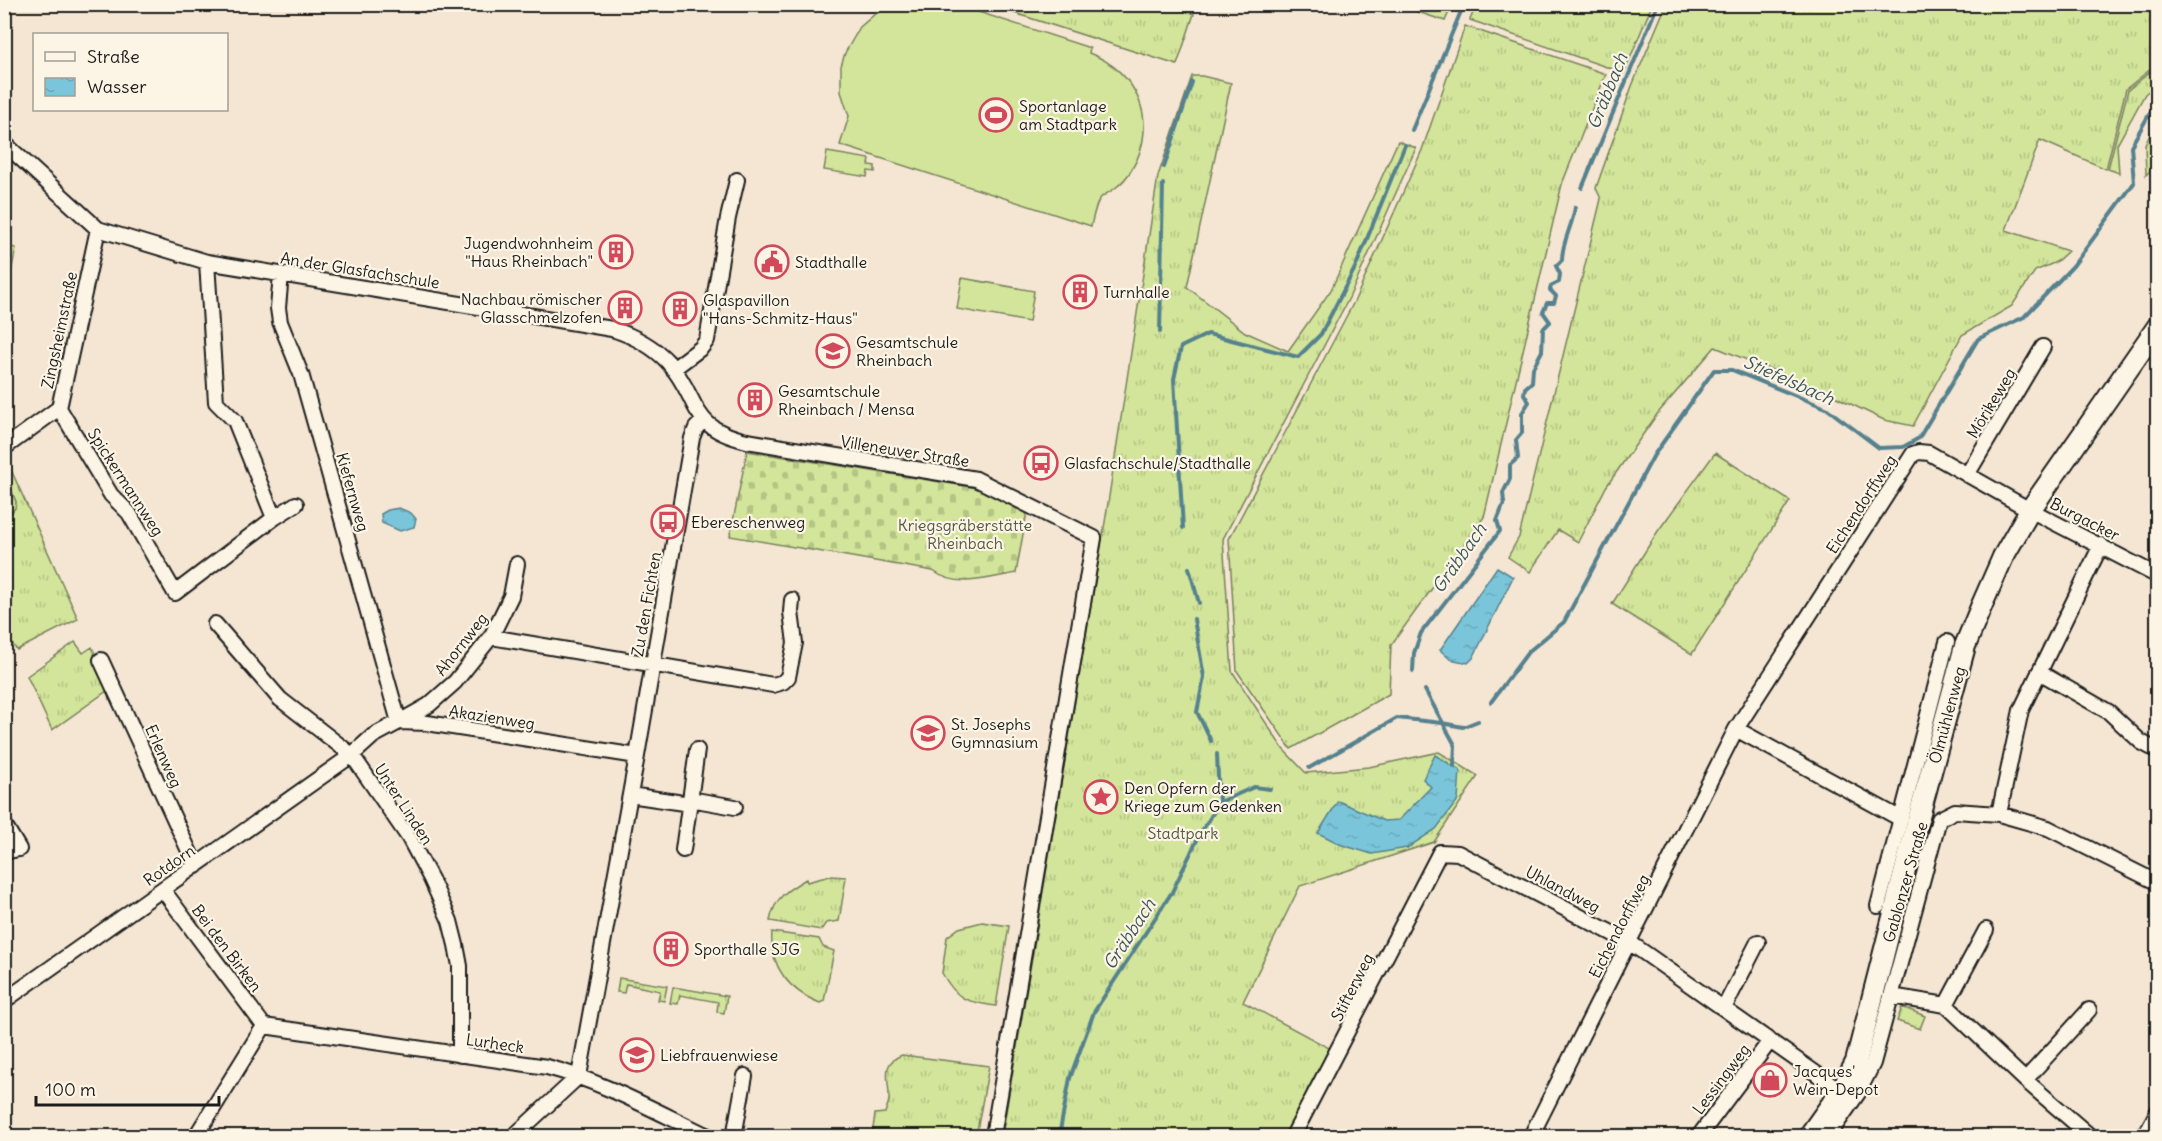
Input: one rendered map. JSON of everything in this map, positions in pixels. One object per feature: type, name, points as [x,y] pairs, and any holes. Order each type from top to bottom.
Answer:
[{"type":"main road","name":"Ölmühlenweg","points":[[1823,1134],[1856,1062],[1869,1019],[1915,831],[1965,646],[2003,557],[2030,510],[2157,326]]},
{"type":"street","name":"An der Glasfachschule","points":[[4,143],[98,229],[207,262],[612,329],[633,336],[651,346],[673,369],[703,421]]},
{"type":"street","points":[[673,369],[701,348],[707,340],[728,218],[737,180]]},
{"type":"street","name":"Zingsheimstraße","points":[[4,448],[59,408],[98,229]]},
{"type":"street","points":[[207,262],[216,402],[235,421],[274,518]]},
{"type":"street","name":"Kiefernweg","points":[[281,274],[278,308],[280,322],[301,374],[399,722]]},
{"type":"street","name":"Mörikeweg","points":[[1967,475],[2043,347]]},
{"type":"street","name":"Spickermannweg","points":[[59,408],[111,495],[129,513],[175,593],[296,504]]},
{"type":"street","name":"Villeneuver Straße","points":[[703,421],[721,434],[747,441],[976,479],[1094,538],[993,1137]]},
{"type":"street","name":"Zu den Fichten","points":[[579,1076],[692,438],[696,428],[703,421]]},
{"type":"street","name":"Eichendorffweg","points":[[1531,1137],[1736,729],[1913,454],[1929,453],[1967,475]]},
{"type":"street","points":[[1967,475],[2030,510]]},
{"type":"street","name":"Burgacker","points":[[2030,510],[2157,576]]},
{"type":"street","points":[[1999,814],[2021,710],[2101,545]]},
{"type":"street","name":"Ahornweg","points":[[399,722],[429,705],[455,682],[491,637],[511,596],[517,564]]},
{"type":"street","points":[[491,637],[773,685],[783,682],[788,677],[795,643],[791,612],[792,600]]},
{"type":"street","name":"Unter Linden","points":[[215,624],[280,699],[352,755],[409,838],[450,921],[460,966],[460,1055]]},
{"type":"street","points":[[1878,906],[1947,642]]},
{"type":"street","name":"Erlenweg","points":[[101,660],[196,866]]},
{"type":"street","points":[[2039,672],[2109,712],[2141,742],[2157,751]]},
{"type":"street","points":[[352,755],[373,736],[399,722]]},
{"type":"street","name":"Akazienweg","points":[[399,722],[426,723],[637,756]]},
{"type":"street","points":[[1736,729],[1901,819]]},
{"type":"street","points":[[683,850],[697,750]]},
{"type":"street","name":"Rotdorn","points":[[4,1001],[352,755]]},
{"type":"street","points":[[630,795],[735,807]]},
{"type":"street","name":"Gablonzer Straße","points":[[1823,1134],[1869,1074],[1939,819],[1955,811],[1999,814],[2048,828],[2157,883]]},
{"type":"street","points":[[4,824],[19,849],[4,852]]},
{"type":"street","name":"Uhlandweg","points":[[1440,852],[1458,853],[1629,942],[1841,1091]]},
{"type":"street","name":"Stifterweg","points":[[1293,1137],[1440,852]]},
{"type":"street","name":"Bei den Birken","points":[[163,890],[264,1026]]},
{"type":"street","points":[[1946,1005],[1986,930]]},
{"type":"street","points":[[1724,1008],[1758,942]]},
{"type":"street","points":[[1891,996],[1946,1005],[2025,1080],[2090,1137]]},
{"type":"street","points":[[2025,1080],[2089,1010]]},
{"type":"street","points":[[196,1137],[264,1026]]},
{"type":"street","name":"Lurheck","points":[[264,1026],[547,1067],[604,1086],[684,1132],[708,1137]]},
{"type":"street","name":"Lessingweg","points":[[1699,1137],[1770,1041]]},
{"type":"street","points":[[520,1134],[579,1076]]},
{"type":"street","points":[[732,1137],[745,1076]]},
{"type":"street","points":[[2146,1136],[2157,1111]]},
{"type":"green space","points":[[1165,4],[1194,14],[1177,65],[989,5]]},
{"type":"green space","points":[[1476,4],[1652,5],[1624,73],[1470,20]]},
{"type":"green space","name":"Sportanlage am Stadtpark","points":[[896,5],[957,5],[1090,48],[1089,53],[1106,61],[1120,72],[1131,85],[1139,100],[1144,134],[1132,169],[1119,185],[1099,200],[1091,226],[840,145],[849,116],[841,92],[841,66],[845,53],[860,27],[875,14]]},
{"type":"green space","points":[[1397,5],[1452,5],[1445,21]]},
{"type":"green space","points":[[1666,5],[2157,5],[2157,64],[2126,89],[2106,169],[2040,140],[2006,230],[2068,251],[2056,262],[2035,271],[2012,306],[1962,335],[1913,426],[1884,420],[1824,391],[1715,347],[1658,413],[1606,487],[1578,542],[1558,530],[1530,572],[1508,557],[1519,537],[1601,199],[1596,188],[1632,86]]},
{"type":"green space","points":[[1465,26],[1606,74],[1562,184],[1484,517],[1391,645],[1389,694],[1291,749],[1237,671],[1229,539],[1355,300],[1422,150]]},
{"type":"green space","points":[[2157,66],[2157,84],[2145,94],[2117,145],[2119,173],[2108,169],[2128,90]]},
{"type":"green space","name":"Stadtpark","points":[[1192,76],[1231,83],[1187,287],[1245,332],[1288,351],[1331,290],[1398,141],[1416,148],[1349,298],[1223,539],[1232,671],[1283,749],[1306,773],[1369,767],[1439,752],[1478,776],[1434,842],[1300,886],[1243,1002],[1331,1049],[1284,1136],[1002,1136],[1106,516],[1158,176]]},
{"type":"green space","points":[[2157,120],[2157,164],[2146,175],[2145,145]]},
{"type":"green space","points":[[827,152],[870,159],[869,165],[875,166],[875,172],[868,171],[867,177],[824,170]]},
{"type":"green space","points":[[4,246],[16,248],[5,302]]},
{"type":"green space","points":[[962,278],[1034,291],[1029,322],[957,309]]},
{"type":"green space","name":"Kriegsgräberstätte Rheinbach","points":[[747,451],[978,488],[1027,512],[1016,573],[973,581],[953,580],[933,571],[730,536]]},
{"type":"green space","points":[[1715,453],[1790,501],[1692,654],[1612,604],[1658,531]]},
{"type":"green space","points":[[8,463],[78,619],[17,650],[5,635],[4,550],[10,547],[5,540],[9,515],[15,508],[16,502],[11,489],[5,482],[5,466]]},
{"type":"green space","points":[[5,482],[11,489],[16,502],[15,508],[9,515],[5,540]]},
{"type":"green space","points":[[5,540],[10,547],[5,550]]},
{"type":"green space","points":[[75,642],[83,653],[92,647],[111,688],[52,730],[27,676]]},
{"type":"green space","points":[[830,876],[846,877],[839,921],[826,923],[821,930],[770,921],[775,906],[787,891],[806,879],[807,882]]},
{"type":"green space","points":[[982,922],[1009,926],[996,1006],[963,998],[947,982],[942,973],[947,937],[959,928]]},
{"type":"green space","points":[[772,932],[819,939],[823,947],[834,951],[824,1001],[820,1003],[799,992],[783,976],[774,956]]},
{"type":"green space","points":[[619,978],[667,986],[664,1001],[658,1000],[660,991],[626,984],[624,993],[617,992]]},
{"type":"green space","points":[[673,987],[727,996],[724,1013],[717,1012],[718,1002],[680,995],[678,1004],[670,1003]]},
{"type":"green space","points":[[1902,1007],[1925,1016],[1920,1029],[1897,1021]]},
{"type":"green space","points":[[902,1055],[989,1066],[976,1136],[942,1136],[921,1133],[920,1136],[872,1136],[875,1114],[885,1113],[889,1102],[888,1068],[890,1063]]},
{"type":"water","points":[[399,508],[411,513],[416,519],[414,527],[400,531],[382,523],[381,514]]},
{"type":"water","points":[[1497,567],[1513,577],[1473,658],[1468,663],[1450,659],[1440,650]]},
{"type":"water","points":[[1435,755],[1460,770],[1458,800],[1436,829],[1407,848],[1372,854],[1342,845],[1318,833],[1338,801],[1384,821],[1399,820],[1431,787],[1423,779]]},
{"type":"waterway","points":[[1412,130],[1464,4]]},
{"type":"waterway","name":"Gräbbach","points":[[1582,188],[1658,4]]},
{"type":"waterway","points":[[1164,167],[1192,82]]},
{"type":"waterway","name":"Stiefelsbach","points":[[1491,702],[1528,652],[1564,622],[1654,455],[1714,370],[1732,370],[1826,408],[1879,448],[1903,447],[1919,438],[1978,339],[2024,317],[2073,266],[2134,183],[2131,146],[2158,99]]},
{"type":"waterway","points":[[1183,528],[1174,379],[1181,347],[1208,334],[1298,357],[1321,334],[1356,266],[1405,145]]},
{"type":"waterway","points":[[1160,332],[1163,184]]},
{"type":"waterway","name":"Gräbbach","points":[[1413,671],[1414,653],[1421,633],[1500,531],[1497,521],[1504,503],[1503,493],[1510,479],[1510,465],[1518,458],[1516,440],[1522,433],[1522,413],[1529,402],[1524,394],[1525,388],[1532,382],[1533,368],[1542,351],[1543,329],[1550,322],[1543,312],[1547,303],[1554,303],[1556,296],[1550,290],[1551,286],[1559,282],[1560,274],[1556,266],[1562,260],[1575,207]]},
{"type":"waterway","points":[[1189,568],[1199,603]]},
{"type":"waterway","points":[[1194,619],[1204,677],[1197,712],[1211,741]]},
{"type":"waterway","name":"Stiefelsbach","points":[[1425,690],[1455,745],[1454,766]]},
{"type":"waterway","name":"Gräbbach","points":[[1309,768],[1397,718],[1463,727],[1478,721]]},
{"type":"waterway","points":[[1217,754],[1219,801]]},
{"type":"waterway","name":"Gräbbach","points":[[1059,1136],[1070,1078],[1094,1012],[1172,892],[1200,834],[1220,802],[1254,787],[1270,789]]},
{"type":"place","name":"Sportanlage am Stadtpark","points":[[996,115]]},
{"type":"place","name":"Jugendwohnheim \"Haus Rheinbach\"","points":[[616,252]]},
{"type":"place","name":"Stadthalle","points":[[772,262]]},
{"type":"place","name":"Turnhalle","points":[[1080,292]]},
{"type":"place","name":"Nachbau römischer Glasschmelzofen","points":[[625,308]]},
{"type":"place","name":"Glaspavillon \"Hans-Schmitz-Haus\"","points":[[680,309]]},
{"type":"place","name":"Gesamtschule Rheinbach","points":[[833,351]]},
{"type":"place","name":"Gesamtschule Rheinbach / Mensa","points":[[755,400]]},
{"type":"place","name":"Glasfachschule/Stadthalle","points":[[1041,463]]},
{"type":"place","name":"Ebereschenweg","points":[[668,522]]},
{"type":"place","name":"St. Josephs Gymnasium","points":[[928,733]]},
{"type":"place","name":"Den Opfern der Kriege zum Gedenken","points":[[1101,797]]},
{"type":"place","name":"Sporthalle SJG","points":[[671,949]]},
{"type":"place","name":"Liebfrauenwiese","points":[[637,1055]]},
{"type":"place","name":"Jacques' Wein-Depot","points":[[1770,1080]]}]
